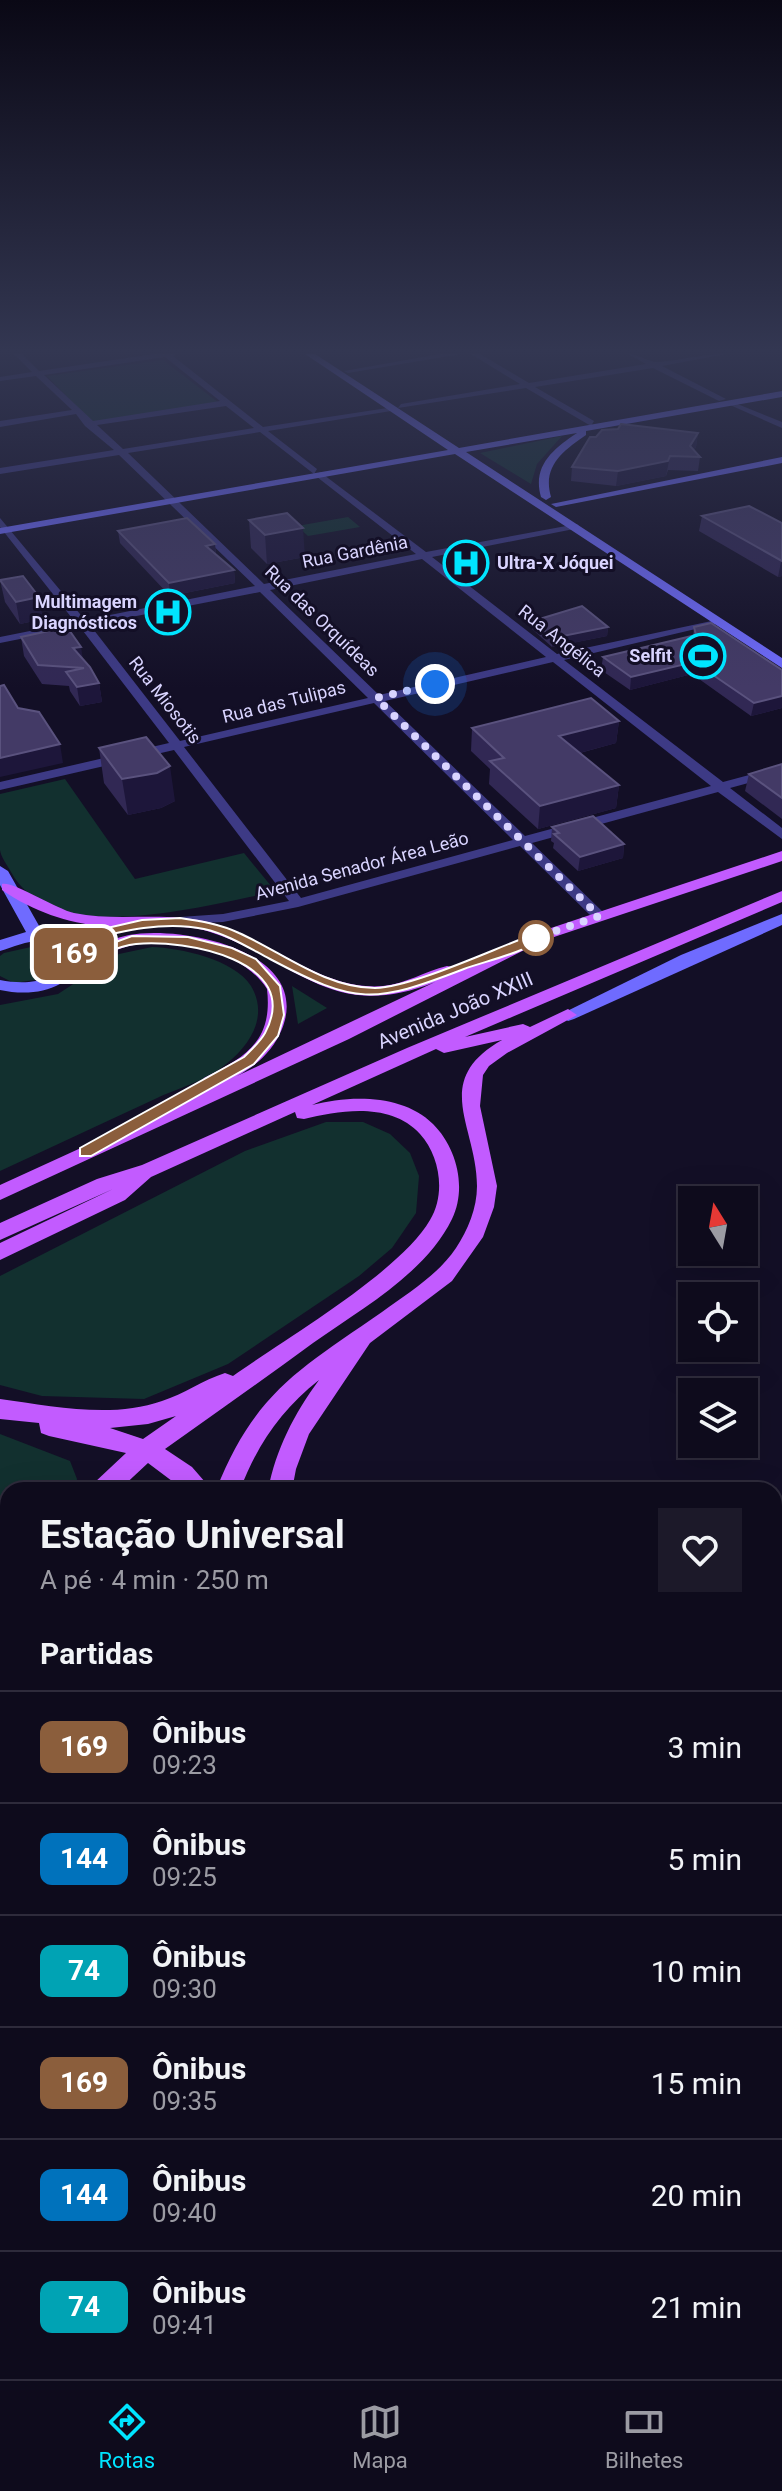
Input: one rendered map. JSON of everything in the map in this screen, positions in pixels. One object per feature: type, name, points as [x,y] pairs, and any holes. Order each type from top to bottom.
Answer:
[{"type":"main road","points":[[2,526],[364,465]]},
{"type":"main road","points":[[483,465],[782,664]]},
{"type":"main road","points":[[487,465],[551,501],[782,650]]},
{"type":"main road","points":[[547,465],[541,482],[551,501]]},
{"type":"main road","points":[[551,501],[754,465]]},
{"type":"main road","name":"Avenida João XXIII","points":[[85,1152],[350,1031],[536,938],[782,856]]},
{"type":"main road","points":[[0,871],[36,935]]},
{"type":"main road","points":[[8,887],[27,902],[56,915],[142,923],[180,921],[210,926],[318,979],[374,992],[401,988],[536,938]]},
{"type":"main road","name":"Avenida João XXIII","points":[[111,1189],[413,1052],[782,896]]},
{"type":"main road","points":[[231,1482],[245,1445],[289,1389],[327,1359],[368,1334],[455,1265],[480,1226],[487,1184],[473,1114],[472,1089],[480,1065],[568,1015],[782,919]]},
{"type":"main road","points":[[1,941],[36,935],[64,942],[142,923]]},
{"type":"main road","points":[[0,985],[38,987],[62,976],[85,958],[132,940],[188,940],[227,950],[252,962],[276,989],[278,1015],[271,1036],[249,1060],[85,1152],[0,1193]]},
{"type":"main road","points":[[64,942],[74,954],[69,969]]},
{"type":"main road","points":[[413,1052],[480,1041],[568,1015]]},
{"type":"main road","points":[[112,1482],[147,1449],[386,1280],[441,1220],[451,1184],[442,1146],[417,1119],[363,1102],[330,1104],[220,1138]]},
{"type":"main road","points":[[0,1232],[111,1189]]},
{"type":"main road","points":[[0,1252],[111,1189]]},
{"type":"main road","points":[[282,1482],[287,1454],[312,1406],[368,1334]]},
{"type":"main road","points":[[0,1411],[85,1418],[166,1410],[279,1356]]},
{"type":"main road","points":[[0,1411],[147,1449],[180,1469],[192,1482]]},
{"type":"street","points":[[0,471],[37,465]]},
{"type":"street","name":"Rua das Orquídeas","points":[[133,465],[599,916]]},
{"type":"street","name":"Rua Angélica","points":[[306,465],[782,835]]},
{"type":"street","name":"Rua Miosotis","points":[[2,526],[179,746],[298,903]]},
{"type":"street","name":"Rua Gardênia","points":[[0,640],[574,526]]},
{"type":"street","name":"Rua das Tulipas","points":[[0,786],[717,621]]},
{"type":"street","name":"Avenida Senador Área Leão","points":[[180,921],[223,918],[298,903],[782,770]]},
{"type":"green space","points":[[500,465],[537,465],[531,484]]},
{"type":"green space","points":[[348,517],[360,527],[308,536],[297,526]]},
{"type":"green space","points":[[65,779],[135,879],[244,853],[276,892],[173,912],[133,916],[95,916],[61,910],[32,896],[11,872],[1,853],[0,794]]},
{"type":"green space","points":[[31,947],[52,958],[41,979],[14,983],[0,976],[0,956]]},
{"type":"green space","points":[[152,947],[206,957],[243,977],[251,986],[258,1010],[257,1021],[247,1042],[231,1060],[206,1077],[0,1171],[0,1005],[58,994],[119,954]]},
{"type":"green space","points":[[292,986],[327,1008],[298,1024]]},
{"type":"green space","points":[[326,1122],[363,1122],[390,1134],[410,1153],[419,1176],[416,1213],[392,1248],[359,1276],[228,1364],[144,1399],[42,1396],[0,1385],[0,1276],[245,1151]]},
{"type":"green space","points":[[0,1434],[70,1461],[77,1479],[76,1482],[0,1482]]},
{"type":"building","points":[[573,465],[648,465],[618,471]]},
{"type":"building","points":[[749,506],[782,523],[782,561],[702,516]]},
{"type":"building","points":[[287,513],[303,528],[265,535],[249,520]]},
{"type":"building","points":[[187,518],[215,544],[206,546],[234,570],[169,583],[118,531]]},
{"type":"building","points":[[23,576],[39,597],[16,602],[0,580]]},
{"type":"building","points":[[582,606],[608,627],[553,638],[533,621]]},
{"type":"building","points":[[711,623],[782,670],[782,696],[754,703],[694,662],[631,677],[603,657],[696,635],[694,627]]},
{"type":"building","points":[[67,627],[81,647],[73,648],[99,683],[77,687],[66,672],[84,668],[38,665],[21,637]]},
{"type":"building","points":[[4,685],[18,708],[39,712],[60,744],[0,758],[0,686]]},
{"type":"building","points":[[591,698],[619,721],[559,736],[619,785],[540,806],[490,761],[504,758],[472,728]]},
{"type":"building","points":[[146,737],[170,766],[157,773],[122,779],[99,748]]},
{"type":"building","points":[[782,764],[782,798],[749,774]]},
{"type":"building","points":[[593,816],[624,844],[580,857],[554,834],[559,833],[552,827]]},
{"type":"bus line","name":"169","points":[[85,1152],[249,1060],[271,1036],[278,1015],[276,989],[252,962],[227,950],[188,940],[132,940],[106,948],[69,969],[74,954],[64,942],[142,923],[180,921],[210,926],[234,936],[318,979],[374,992],[401,988],[536,938]]},
{"type":"place","name":"Ultra-X Jóquei","points":[[466,563]]},
{"type":"place","name":"Multimagem Diagnósticos","points":[[168,612]]},
{"type":"place","name":"Selfit","points":[[703,656]]},
{"type":"route","points":[[435,684],[376,698],[599,916],[536,938]]}]
